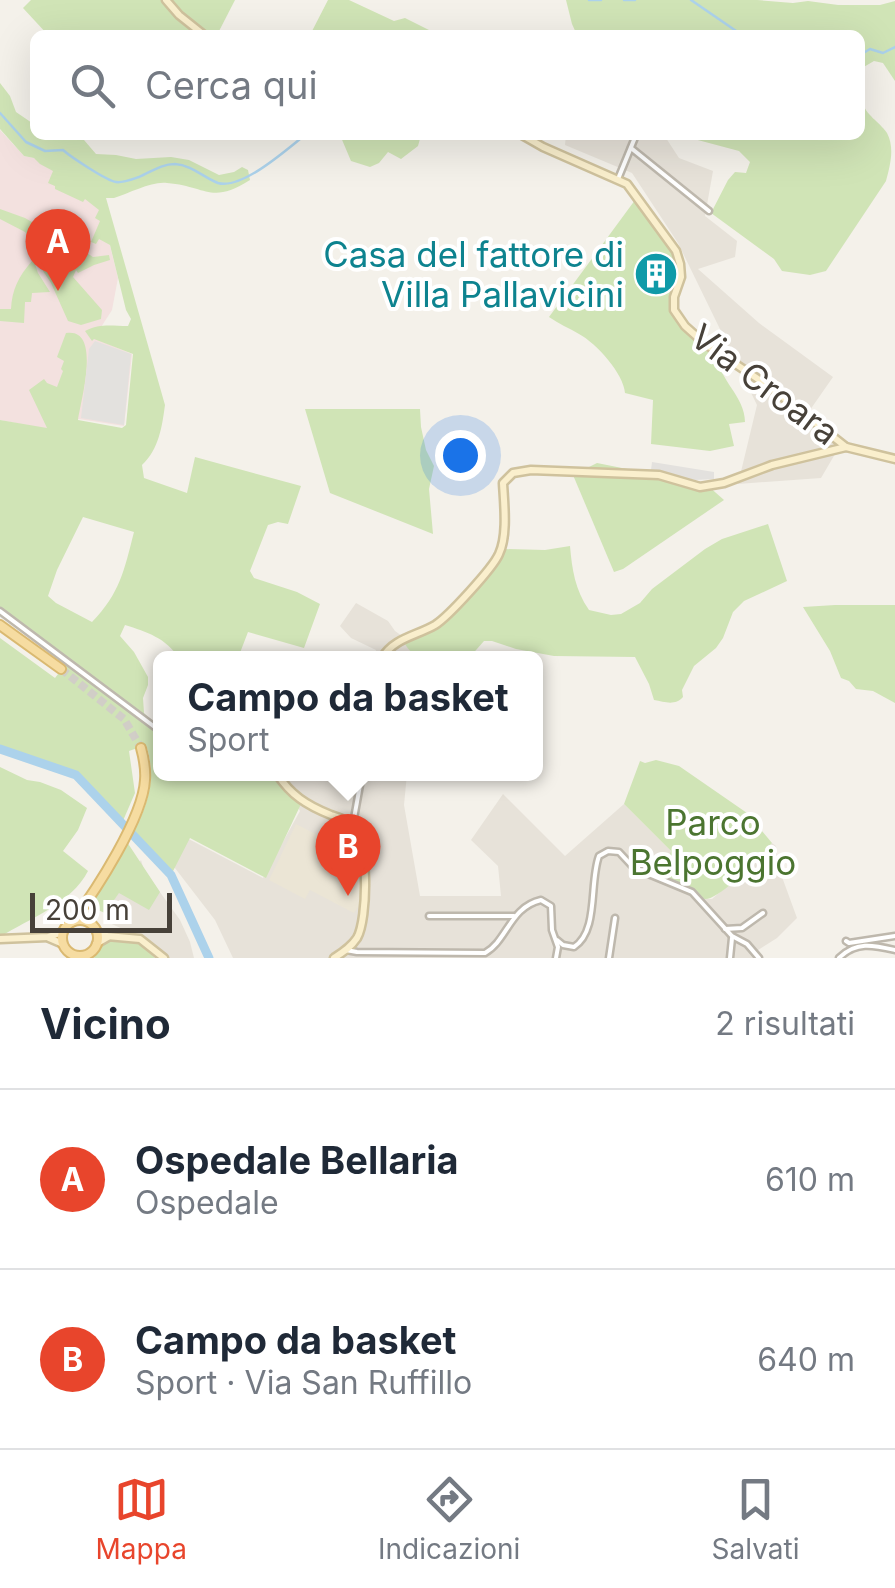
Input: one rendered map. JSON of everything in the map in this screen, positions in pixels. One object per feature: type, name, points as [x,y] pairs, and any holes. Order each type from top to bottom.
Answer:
[{"type":"main road","points":[[0,625],[61,669]]},
{"type":"main road","points":[[92,892],[88,912],[94,927],[92,952],[79,957],[68,952],[63,932],[111,860],[142,797],[145,764],[141,748]]},
{"type":"main road","points":[[73,921],[82,920],[94,927]]},
{"type":"street","points":[[166,0],[198,30]]},
{"type":"street","name":"Via Croara","points":[[530,140],[627,184],[676,250],[680,276],[674,310],[704,343],[770,387],[846,447],[895,458]]},
{"type":"street","points":[[618,179],[634,140]]},
{"type":"street","points":[[631,148],[709,210]]},
{"type":"street","points":[[387,651],[448,615],[500,554],[505,522],[503,482],[513,473],[531,470],[659,475],[700,487],[846,447]]},
{"type":"street","points":[[0,611],[153,725]]},
{"type":"street","points":[[283,781],[303,803],[353,824]]},
{"type":"street","points":[[336,957],[360,931],[366,897],[360,838],[353,824],[361,781]]},
{"type":"street","points":[[557,940],[574,947],[582,942],[588,930],[594,868],[599,856],[608,851],[619,852],[634,868],[692,892],[732,936],[760,958]]},
{"type":"street","points":[[349,947],[369,952],[479,955],[495,946],[531,902],[541,900],[551,906],[552,930],[558,947],[556,958]]},
{"type":"street","points":[[725,928],[742,928],[763,913]]},
{"type":"street","points":[[429,916],[516,917]]},
{"type":"street","points":[[608,958],[615,918]]},
{"type":"street","points":[[94,927],[110,936],[140,939],[164,958]]},
{"type":"street","points":[[0,939],[48,938],[63,932]]},
{"type":"street","points":[[92,952],[110,936]]},
{"type":"street","points":[[730,958],[732,936]]},
{"type":"street","points":[[846,941],[895,936]]},
{"type":"street","points":[[48,938],[63,944]]},
{"type":"street","points":[[839,958],[862,945],[895,950]]},
{"type":"shaded area","points":[[0,130],[24,156],[39,159],[98,197],[118,278],[112,310],[94,338],[132,354],[124,426],[79,419],[45,429],[0,420]]},
{"type":"shaded area","points":[[566,140],[667,140],[679,158],[713,171],[705,216],[737,241],[735,257],[698,269],[759,323],[833,377],[810,410],[838,449],[821,478],[738,484],[757,405],[678,243],[632,173],[565,145]]},
{"type":"shaded area","points":[[95,341],[131,354],[124,425],[81,418],[89,349]]},
{"type":"shaded area","points":[[652,462],[714,472],[714,479],[695,480],[651,470]]},
{"type":"shaded area","points":[[356,603],[388,621],[413,651],[376,651],[351,638],[340,626]]},
{"type":"shaded area","points":[[284,781],[406,781],[404,805],[420,896],[501,896],[498,866],[471,840],[503,794],[565,856],[624,804],[671,851],[690,892],[701,899],[712,899],[772,843],[797,918],[755,952],[754,958],[233,958],[215,920],[168,859],[181,835],[263,878],[300,811]]},
{"type":"shaded area","points":[[296,824],[331,842],[324,861],[359,865],[361,903],[354,913],[310,890],[305,899],[269,880]]},
{"type":"shaded area","points":[[141,860],[180,920],[194,958],[155,958],[124,934],[125,930],[105,921],[105,913]]},
{"type":"green space","points":[[31,0],[235,0],[220,30],[43,30],[23,8]]},
{"type":"green space","points":[[328,0],[349,0],[394,21],[405,18],[429,30],[313,30]]},
{"type":"green space","points":[[566,0],[757,0],[838,5],[895,1],[895,81],[883,63],[874,61],[865,66],[865,30],[575,30]]},
{"type":"green space","points":[[0,83],[16,112],[30,122],[30,140],[84,140],[96,154],[189,160],[219,175],[242,167],[248,170],[250,180],[217,193],[161,183],[106,198],[165,405],[156,445],[142,465],[144,478],[187,493],[195,457],[301,486],[288,524],[268,525],[250,571],[254,578],[320,604],[304,648],[248,632],[241,651],[174,651],[162,641],[125,625],[120,636],[148,677],[143,698],[144,713],[153,723],[153,781],[280,781],[301,804],[266,878],[190,838],[171,875],[132,834],[149,791],[151,768],[146,745],[129,751],[135,793],[122,823],[76,775],[0,749],[0,638],[55,678],[68,661],[0,611],[0,420],[47,428],[29,390],[44,379],[57,387],[64,361],[57,357],[66,333],[77,334],[86,353],[78,420],[122,428],[126,425],[133,354],[92,341],[85,331],[101,326],[128,326],[131,319],[110,245],[99,239],[96,244],[91,242],[100,221],[95,218],[99,210],[85,199],[83,202],[55,189],[48,183],[53,171],[24,156],[0,129]],"holes":[[[83,517],[134,532],[115,591],[92,622],[48,596]]]},
{"type":"green space","points":[[865,108],[884,129],[891,157],[886,181],[826,271],[810,275],[782,271],[774,259],[711,213],[735,172],[746,173],[750,162],[739,151],[698,140],[865,140]]},
{"type":"green space","points":[[342,140],[420,140],[418,146],[401,159],[388,152],[370,167],[351,161]]},
{"type":"green space","points":[[638,196],[681,266],[678,306],[682,319],[717,355],[722,373],[741,404],[745,422],[729,424],[734,446],[710,451],[651,444],[653,400],[625,393],[620,377],[601,352],[586,338],[549,317]]},
{"type":"green space","points":[[0,209],[25,218],[93,257],[109,255],[110,260],[78,273],[76,270],[73,277],[102,310],[101,319],[81,325],[68,321],[32,240],[0,219]]},
{"type":"green space","points":[[32,261],[50,292],[32,293],[31,302],[25,302],[24,323],[0,321],[0,309],[11,309],[17,284]]},
{"type":"green space","points":[[305,409],[420,409],[426,450],[434,466],[429,489],[433,534],[330,493]]},
{"type":"green space","points":[[597,463],[707,485],[724,500],[614,572],[573,475]]},
{"type":"green space","points":[[768,524],[787,581],[744,601],[733,612],[723,638],[694,666],[682,690],[683,697],[677,702],[654,700],[635,657],[554,656],[492,641],[484,641],[475,651],[411,651],[402,636],[443,619],[503,549],[570,546],[575,579],[584,602],[589,610],[611,615],[640,603],[652,589],[722,539]]},
{"type":"green space","points":[[895,605],[895,703],[873,691],[856,689],[841,678],[830,651],[803,607]]},
{"type":"green space","name":"Parco Belpoggio","points":[[656,760],[679,766],[747,813],[772,843],[740,876],[712,897],[701,898],[662,879],[671,851],[624,804],[640,761]]},
{"type":"green space","points":[[0,767],[61,790],[87,808],[63,851],[88,871],[61,901],[0,937]]},
{"type":"green space","points":[[127,842],[160,892],[149,910],[119,893],[105,913],[93,908],[95,899]]},
{"type":"green space","points":[[105,943],[140,943],[155,958],[94,958]]},
{"type":"waterway","points":[[589,0],[601,0]]},
{"type":"waterway","points":[[624,0],[635,0]]},
{"type":"waterway","points":[[691,0],[735,30]]},
{"type":"waterway","points":[[865,52],[870,49],[883,53],[895,47]]},
{"type":"waterway","points":[[0,113],[26,142],[45,151],[63,150],[116,182],[175,164],[228,184],[264,167],[299,140]]},
{"type":"waterway","points":[[0,749],[76,775],[171,875],[209,958]]},
{"type":"tunnel","points":[[61,669],[124,719],[141,748]]},
{"type":"place","name":"Casa del fattore di Villa Pallavicini","points":[[656,274]]},
{"type":"place","name":"Ospedale Bellaria","points":[[58,291]]},
{"type":"place","name":"Campo da basket","points":[[348,896]]}]
